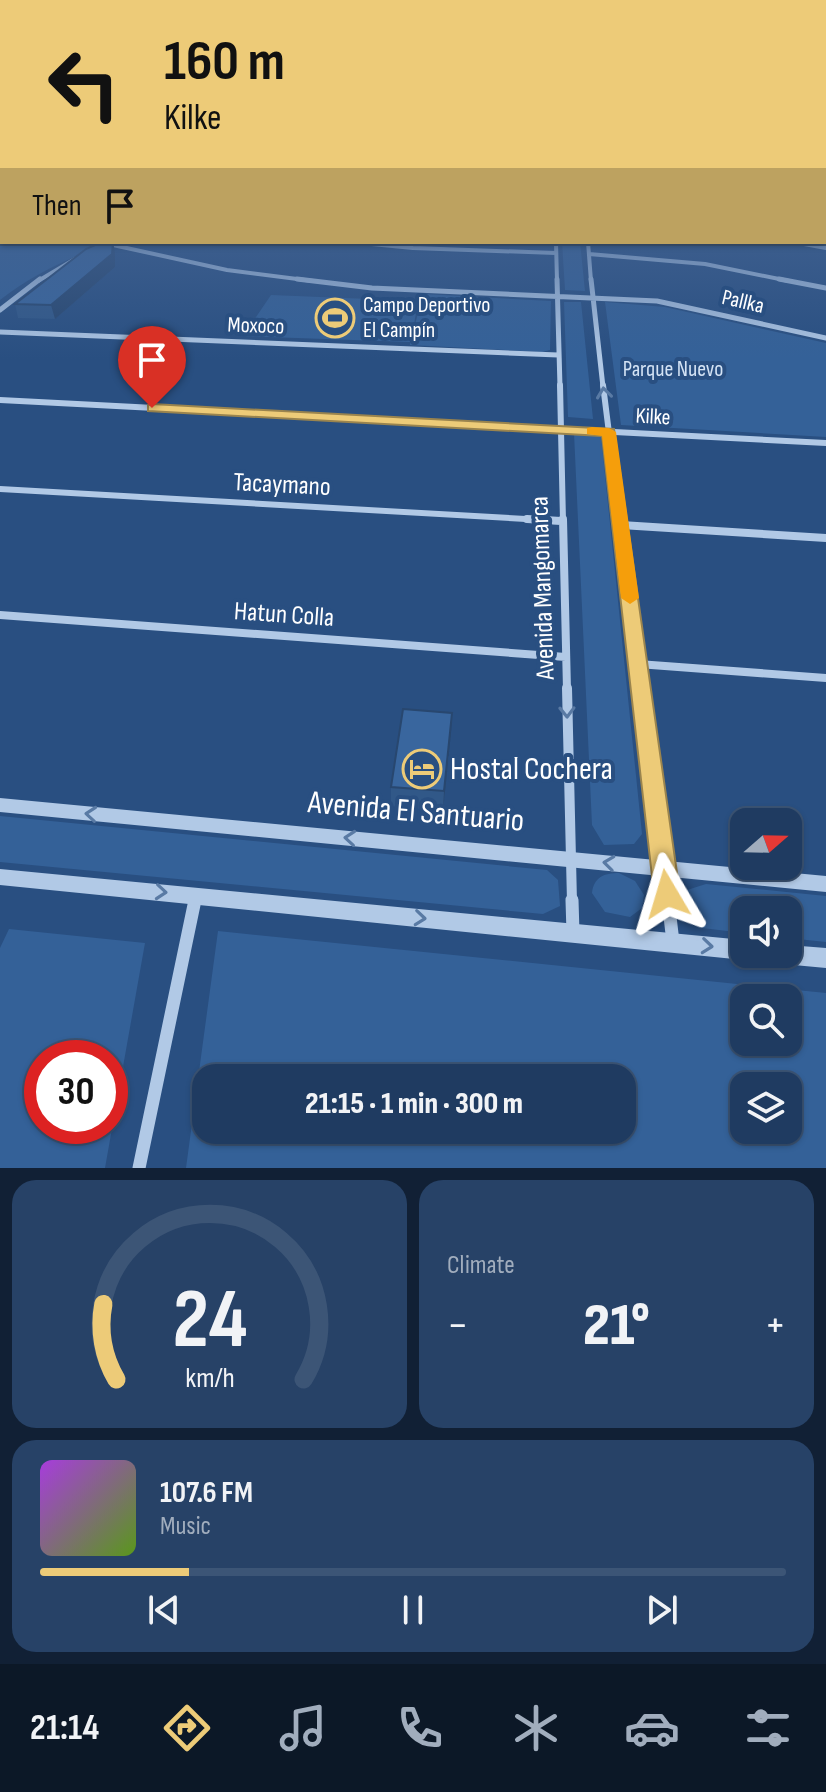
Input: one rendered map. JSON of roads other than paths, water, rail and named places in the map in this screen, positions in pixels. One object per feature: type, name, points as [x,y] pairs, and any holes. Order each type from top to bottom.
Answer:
[{"type":"street","name":"Pallka","points":[[138,250],[212,268],[288,279],[425,292],[592,298],[681,305],[826,338]]},
{"type":"street","points":[[456,250],[556,253]]},
{"type":"street","name":"Avenida Mangomarca","points":[[556,250],[573,933]]},
{"type":"street","points":[[589,250],[592,298],[674,943]]},
{"type":"street","points":[[589,254],[705,264],[826,288]]},
{"type":"street","points":[[0,310],[49,272],[87,255]]},
{"type":"street","name":"Moxoco","points":[[0,332],[558,355]]},
{"type":"street","name":"Kilke","points":[[0,400],[826,443]]},
{"type":"street","name":"Tacaymano","points":[[0,489],[561,521]]},
{"type":"street","points":[[621,525],[826,538]]},
{"type":"street","name":"Hatun Colla","points":[[0,615],[566,657]]},
{"type":"street","points":[[638,664],[826,678]]},
{"type":"street","name":"Avenida El Santuario","points":[[0,805],[826,884]]},
{"type":"street","points":[[0,877],[730,949]]},
{"type":"street","points":[[139,1168],[196,895]]},
{"type":"street","points":[[802,956],[826,958]]},
{"type":"place","name":"Campo Deportivo El Campín","points":[[335,318]]},
{"type":"place","name":"Hostal Cochera","points":[[422,769]]},
{"type":"park label","name":"Parque Nuevo","points":[[673,369]]}]
